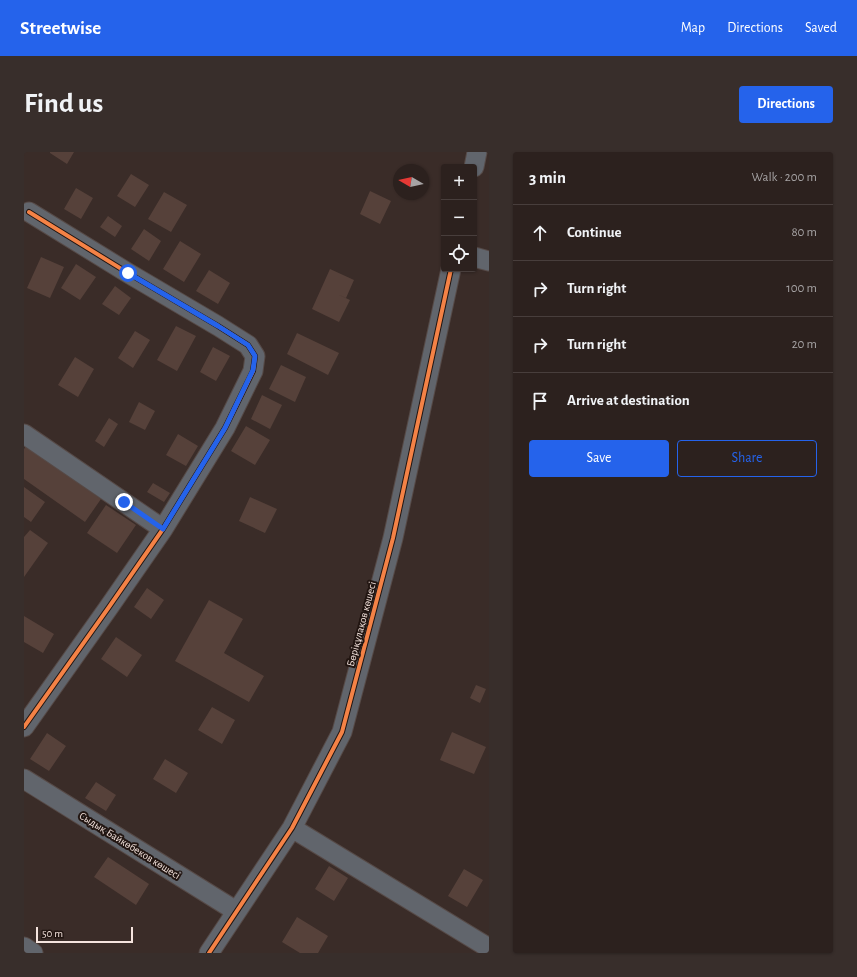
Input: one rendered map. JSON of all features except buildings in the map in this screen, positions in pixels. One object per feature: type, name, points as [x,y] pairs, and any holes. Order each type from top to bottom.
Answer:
[{"type":"street","points":[[475,164],[477,152]]},
{"type":"street","points":[[24,727],[163,529],[225,428],[253,370],[255,356],[248,345],[29,212]]},
{"type":"street","points":[[477,258],[489,261]]},
{"type":"street","name":"Бөріқұлақов көшесі","points":[[210,953],[236,911],[292,828],[342,732],[393,538],[450,272]]},
{"type":"street","points":[[24,434],[163,529]]},
{"type":"street","name":"Сыдық Байкөбеков көшесі","points":[[24,779],[236,911]]},
{"type":"street","points":[[292,828],[489,948]]},
{"type":"street","points":[[24,947],[33,953]]},
{"type":"cycle path","points":[[24,727],[163,529],[225,428],[253,371],[255,356],[248,345],[29,212]]},
{"type":"cycle path","points":[[209,953],[292,828],[342,732],[393,538],[450,272]]},
{"type":"route","points":[[124,502],[163,529],[225,428],[253,370],[255,356],[248,345],[128,273]]}]
